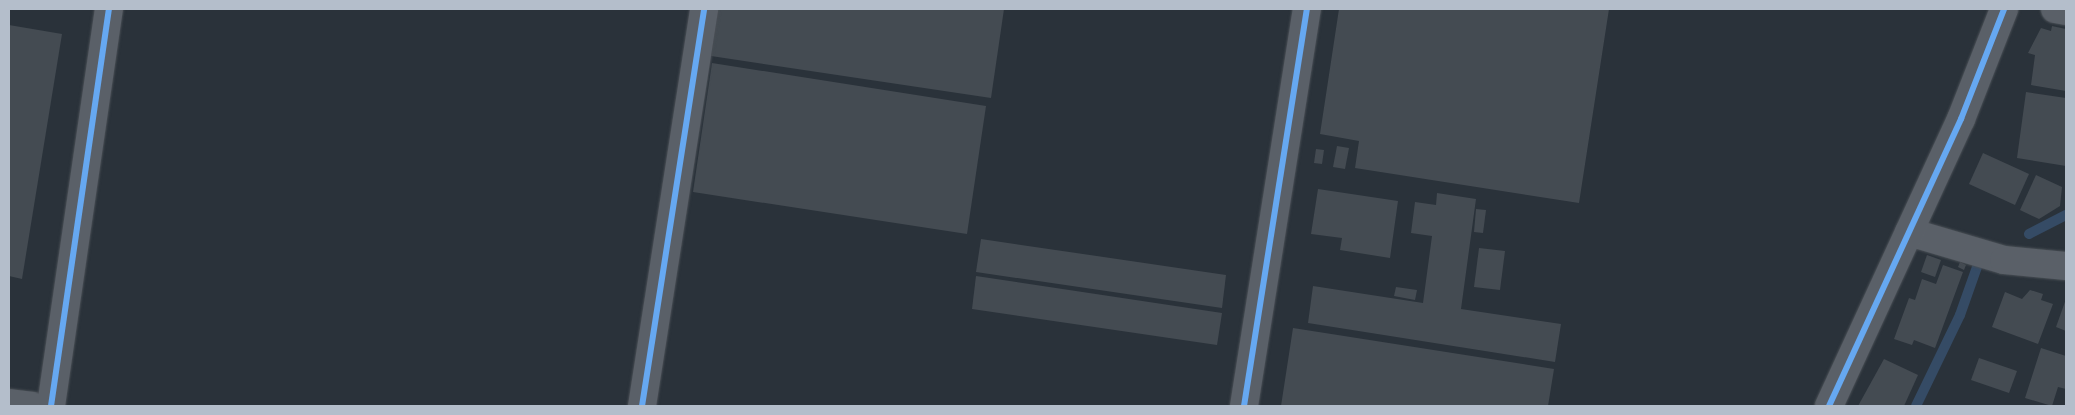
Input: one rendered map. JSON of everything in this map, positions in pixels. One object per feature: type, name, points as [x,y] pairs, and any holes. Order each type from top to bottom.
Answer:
[{"type":"street","points":[[51,406],[109,9]]},
{"type":"street","points":[[642,406],[704,9]]},
{"type":"street","points":[[1244,406],[1306,9]]},
{"type":"street","points":[[1829,406],[1961,120],[2004,9]]},
{"type":"street","points":[[2055,9],[2066,10]]},
{"type":"street","points":[[1909,232],[2004,260],[2066,266]]},
{"type":"street","points":[[9,403],[32,406]]},
{"type":"building","points":[[718,9],[1004,9],[991,98],[711,56]]},
{"type":"building","points":[[1339,9],[1609,9],[1579,203],[1355,168],[1359,141],[1320,134]]},
{"type":"building","points":[[9,25],[62,34],[22,279],[9,276]]},
{"type":"building","points":[[2052,26],[2066,29],[2066,91],[2031,85],[2035,55],[2028,53],[2041,28],[2051,31]]},
{"type":"building","points":[[712,63],[986,106],[967,234],[693,192]]},
{"type":"building","points":[[2026,92],[2066,98],[2066,166],[2017,158]]},
{"type":"building","points":[[1337,146],[1349,148],[1345,169],[1333,167]]},
{"type":"building","points":[[1316,149],[1324,150],[1322,164],[1314,163]]},
{"type":"building","points":[[1983,153],[2029,174],[2015,205],[1969,184]]},
{"type":"building","points":[[2036,175],[2062,187],[2060,206],[2039,219],[2020,210]]},
{"type":"building","points":[[1318,189],[1398,201],[1390,258],[1340,250],[1342,238],[1311,234]]},
{"type":"building","points":[[1437,193],[1476,199],[1461,309],[1561,324],[1555,362],[1308,323],[1313,286],[1423,303],[1432,236],[1411,233],[1415,202],[1436,205]]},
{"type":"building","points":[[1476,209],[1486,210],[1483,233],[1474,232]]},
{"type":"building","points":[[981,239],[1226,275],[1222,308],[976,272]]},
{"type":"building","points":[[1479,248],[1505,251],[1500,290],[1474,287]]},
{"type":"building","points":[[1927,255],[1941,260],[1935,277],[1921,272]]},
{"type":"building","points":[[1960,262],[1966,265],[1964,270],[1958,267]]},
{"type":"building","points":[[1943,265],[1963,272],[1935,348],[1914,340],[1912,345],[1894,339],[1909,298],[1915,300],[1922,279],[1936,284]]},
{"type":"building","points":[[976,276],[1222,313],[1217,345],[972,309]]},
{"type":"building","points":[[1396,287],[1417,290],[1415,300],[1394,296]]},
{"type":"building","points":[[2030,290],[2043,294],[2041,300],[2053,304],[2038,344],[1992,327],[2005,292],[2022,299]]},
{"type":"building","points":[[2066,299],[2066,331],[2056,327]]},
{"type":"building","points":[[1293,328],[1554,369],[1548,406],[1281,406]]},
{"type":"building","points":[[2041,348],[2066,356],[2066,389],[2058,387],[2052,406],[2025,398]]},
{"type":"building","points":[[1979,358],[2017,371],[2009,393],[1971,380]]},
{"type":"building","points":[[1884,359],[1918,375],[1904,406],[1858,406]]},
{"type":"waterway","points":[[2029,234],[2066,215]]},
{"type":"waterway","points":[[1916,406],[1960,315],[1977,267]]},
{"type":"cycle path","points":[[51,406],[109,9]]},
{"type":"cycle path","points":[[642,406],[704,9]]},
{"type":"cycle path","points":[[1244,406],[1307,9]]},
{"type":"cycle path","points":[[1829,406],[1961,119],[2004,9]]}]
